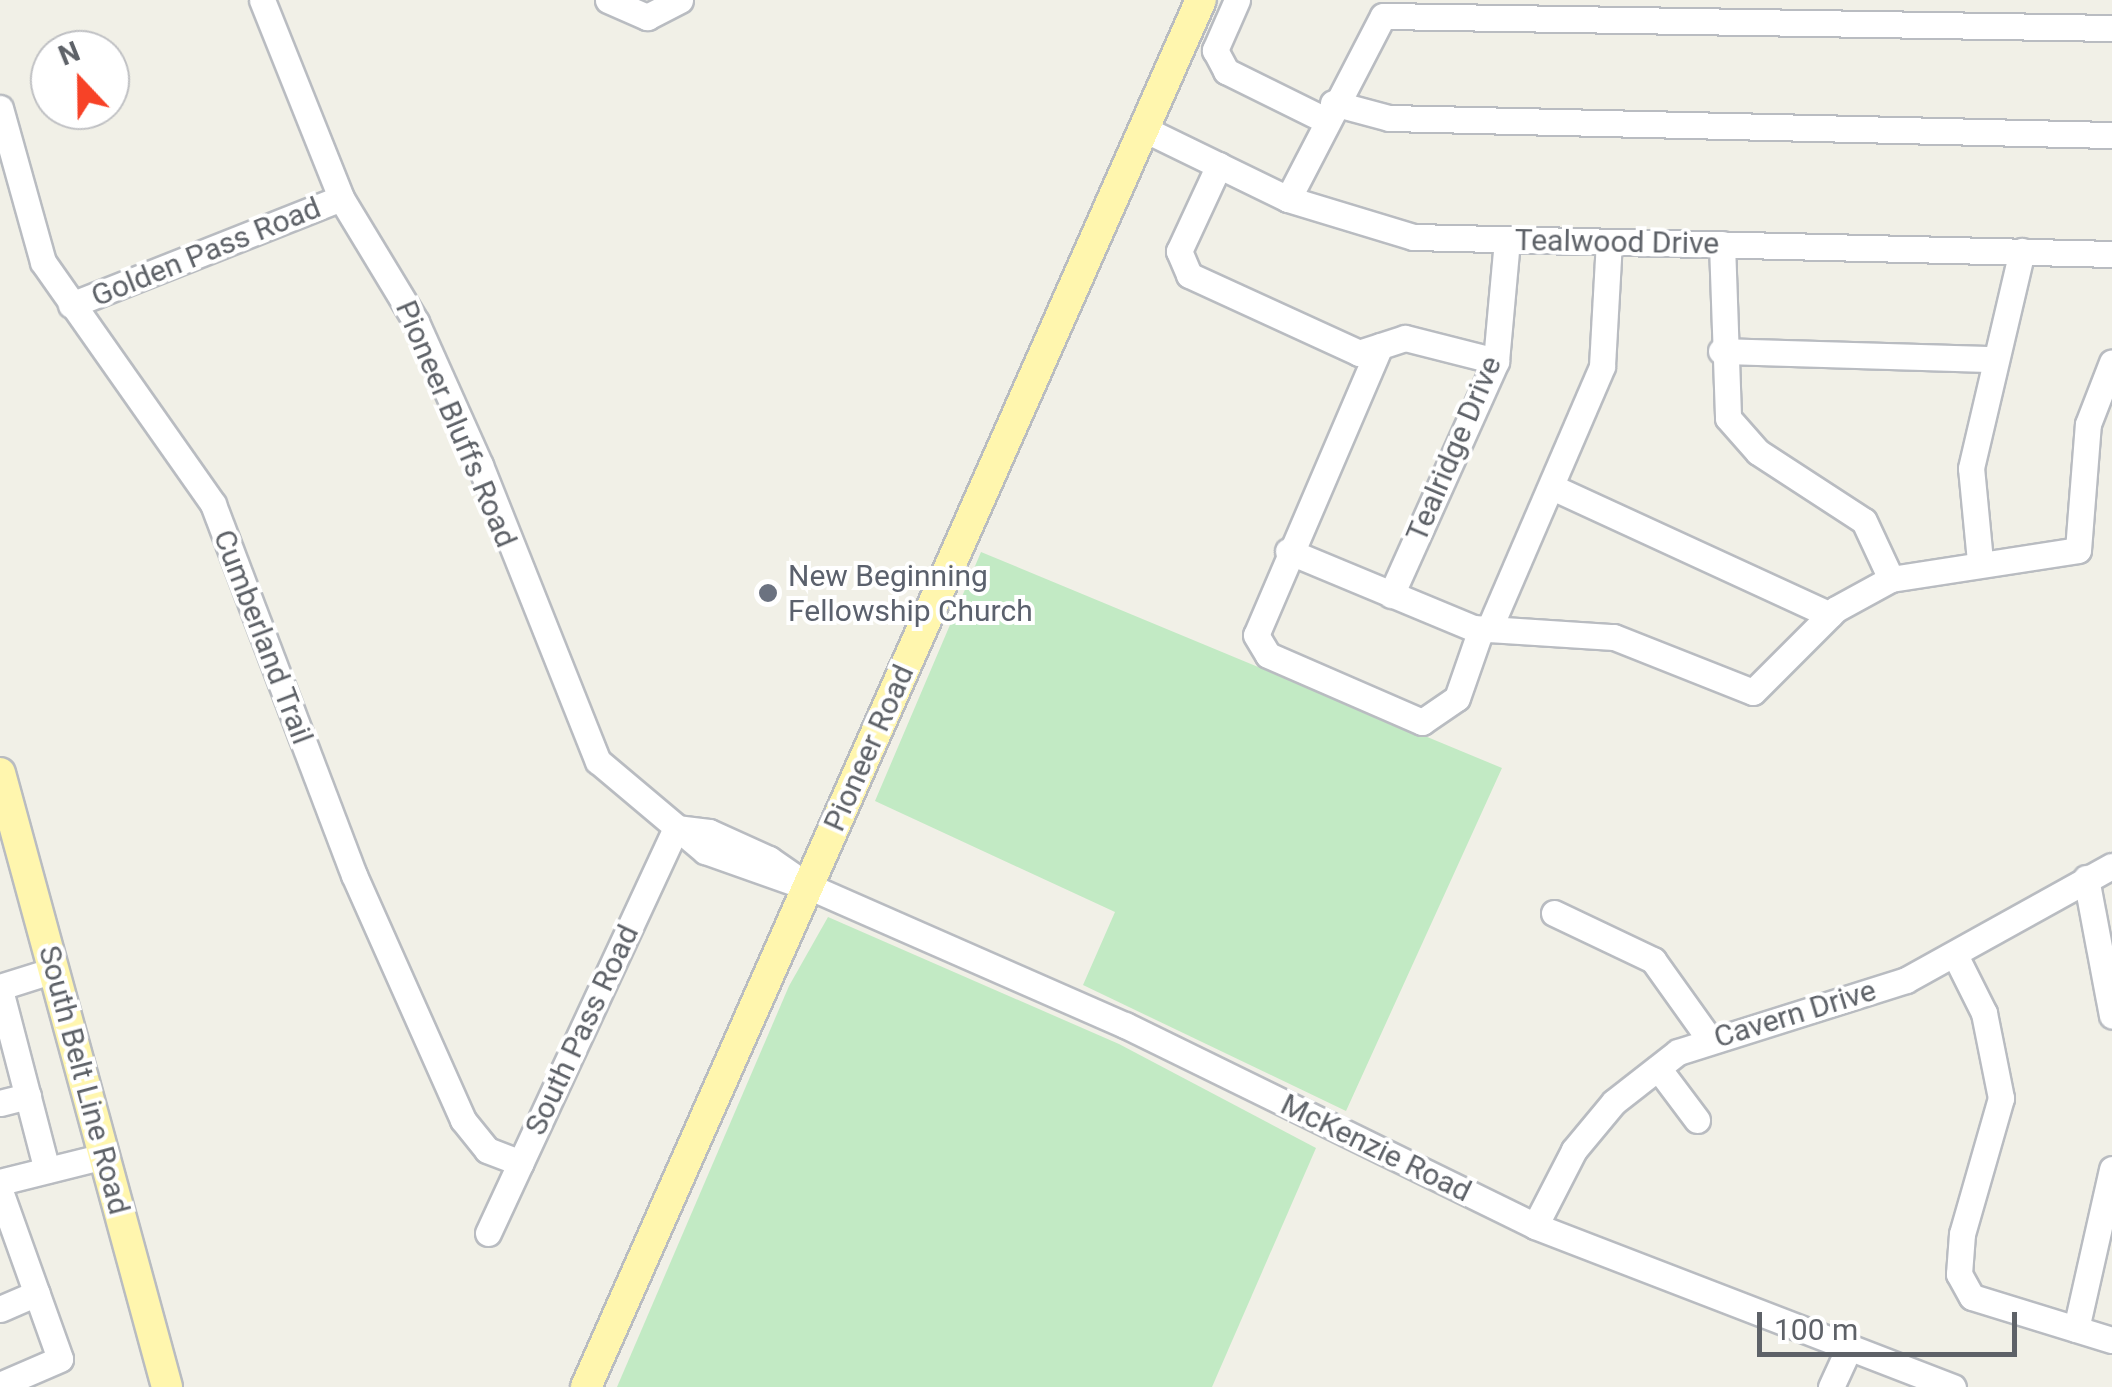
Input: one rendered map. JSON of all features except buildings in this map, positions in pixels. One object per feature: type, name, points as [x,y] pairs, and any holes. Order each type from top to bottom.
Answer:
[{"type":"main road","name":"Pioneer Road","points":[[586,1387],[1201,0]]},
{"type":"main road","name":"South Belt Line Road","points":[[3,793],[167,1387]]},
{"type":"street","name":"Pioneer Bluffs Road","points":[[262,0],[341,198],[416,322],[586,741],[676,828],[760,878],[808,886]]},
{"type":"street","points":[[608,0],[647,17],[680,0]]},
{"type":"street","points":[[1238,0],[1215,50],[1226,72],[1329,111],[1389,118],[2112,135]]},
{"type":"street","points":[[1288,199],[1329,111],[1383,16],[2112,28]]},
{"type":"street","name":"Cumberland Trail","points":[[0,108],[43,262],[212,504],[354,875],[462,1120],[487,1150],[521,1162]]},
{"type":"street","name":"Tealwood Drive","points":[[1144,129],[1288,199],[1363,228],[1507,240],[2112,254]]},
{"type":"street","points":[[1219,165],[1180,250],[1189,275],[1359,353],[1419,339],[1496,361]]},
{"type":"street","name":"Golden Pass Road","points":[[71,305],[341,198]]},
{"type":"street","name":"Tealridge Drive","points":[[1391,595],[1496,361],[1507,240]]},
{"type":"street","points":[[1380,346],[1254,622],[1268,654],[1422,722],[1457,698],[1602,366],[1610,242]]},
{"type":"street","points":[[1722,244],[1720,351],[1728,418],[1758,452],[1864,521],[1891,578]]},
{"type":"street","points":[[1980,562],[1971,468],[1992,359],[2016,301],[2022,252]]},
{"type":"street","points":[[1720,351],[1992,359]]},
{"type":"street","points":[[1288,550],[1391,595],[1485,629],[1614,637],[1753,692],[1830,615],[1891,578],[2078,550],[2086,530],[2088,424],[2112,362]]},
{"type":"street","points":[[1552,487],[1830,615]]},
{"type":"street","name":"South Pass Road","points":[[488,1233],[676,828]]},
{"type":"street","name":"Cavern Drive","points":[[1535,1226],[1574,1150],[1658,1068],[1710,1040],[1906,980],[2112,866]]},
{"type":"street","points":[[2086,878],[2112,1016]]},
{"type":"street","name":"McKenzie Road","points":[[808,886],[1125,1025],[1535,1226],[1848,1350],[1953,1387]]},
{"type":"street","points":[[1554,914],[1653,960],[1710,1040]]},
{"type":"street","points":[[1955,955],[1984,1013],[2001,1098],[1962,1234],[1959,1274],[1972,1296],[2112,1340]]},
{"type":"street","points":[[48,1170],[0,988],[54,970]]},
{"type":"street","points":[[1658,1068],[1697,1120]]},
{"type":"street","points":[[0,1103],[28,1096]]},
{"type":"street","points":[[0,1182],[104,1156]]},
{"type":"street","points":[[2076,1329],[2112,1169]]},
{"type":"street","points":[[0,1191],[9,1245],[37,1293],[60,1360],[0,1385]]},
{"type":"street","points":[[0,1309],[37,1293]]},
{"type":"street","points":[[1832,1387],[1848,1350]]},
{"type":"green space","points":[[981,552],[1502,768],[1346,1111],[1083,985],[1115,912],[875,801]]},
{"type":"green space","points":[[828,917],[1119,1044],[1316,1148],[1212,1387],[617,1387],[789,986]]},
{"type":"place","name":"New Beginning Fellowship Church","points":[[768,593]]}]
